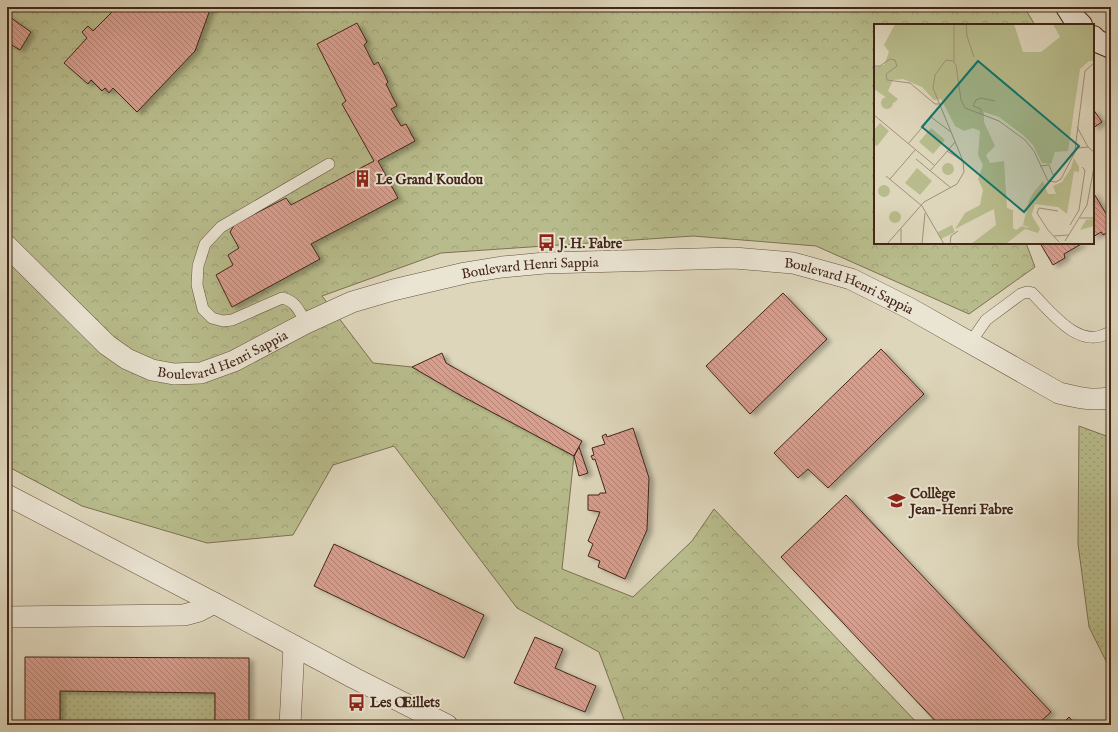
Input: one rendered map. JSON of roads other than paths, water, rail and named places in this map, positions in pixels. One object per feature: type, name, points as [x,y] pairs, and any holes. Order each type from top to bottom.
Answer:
[{"type":"street","points":[[1067,7],[1080,24]]},
{"type":"street","points":[[1094,38],[1097,41],[1111,47]]},
{"type":"street","name":"Boulevard Henri Sappia","points":[[7,246],[107,345],[127,359],[152,370],[174,374],[201,373],[234,361],[306,323],[352,302],[393,290],[465,273],[545,262],[734,258],[793,263],[851,279],[909,308],[1059,393],[1080,398],[1105,399],[1111,397]]},
{"type":"street","points":[[7,495],[447,725]]},
{"type":"street","points":[[7,617],[184,615],[199,611],[214,603]]},
{"type":"street","points":[[290,725],[294,646]]},
{"type":"lane","points":[[306,323],[294,304],[290,300],[282,298],[232,320],[223,321],[212,318],[203,309],[197,286],[198,266],[205,244],[220,227],[329,164]]},
{"type":"lane","points":[[970,343],[986,320],[1021,294],[1027,292],[1032,293],[1066,327],[1082,336],[1094,338],[1111,332]]},
{"type":"place","name":"Le Grand Koudou","points":[[363,179]]},
{"type":"place","name":"J. H. Fabre","points":[[546,243]]},
{"type":"place","name":"Collège Jean-Henri Fabre","points":[[897,501]]},
{"type":"place","name":"Les Œillets","points":[[357,702]]}]
